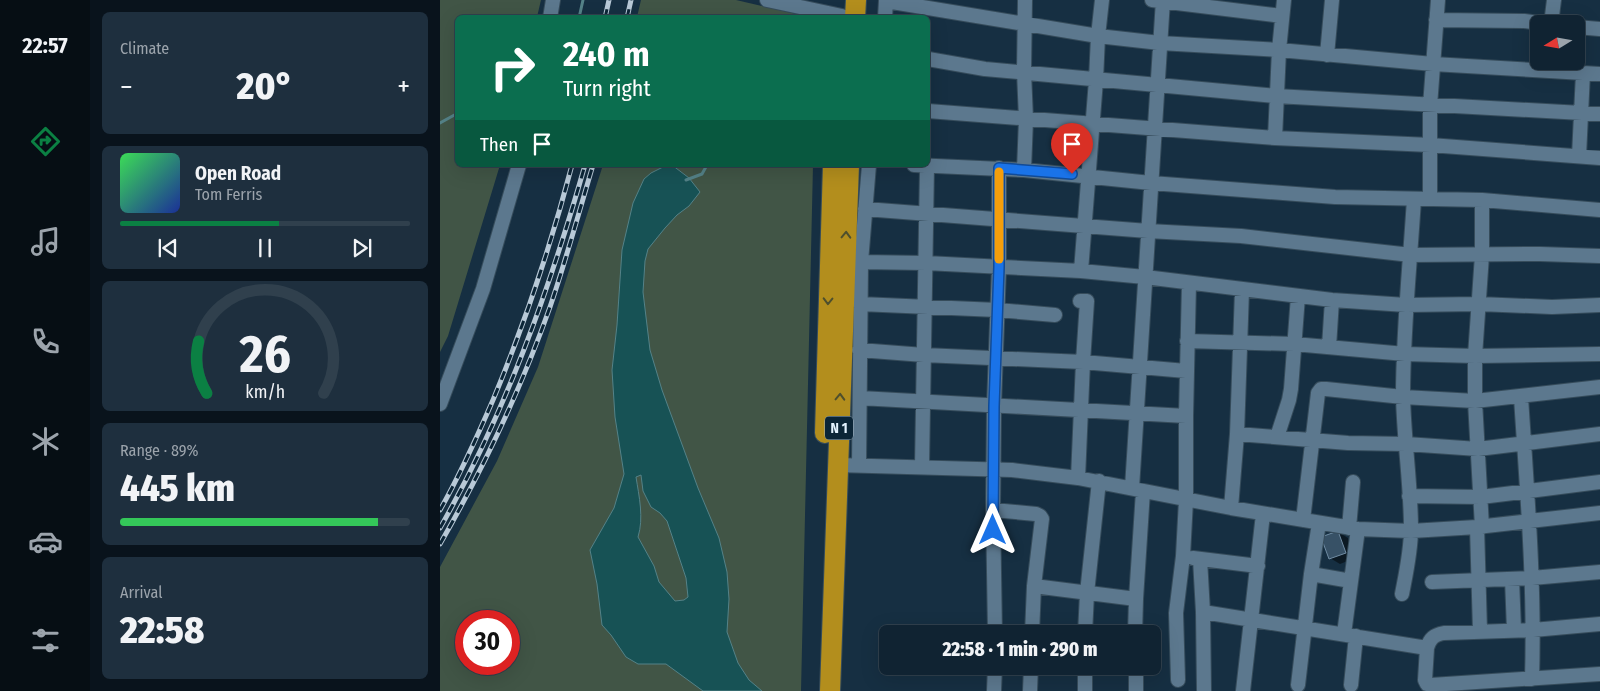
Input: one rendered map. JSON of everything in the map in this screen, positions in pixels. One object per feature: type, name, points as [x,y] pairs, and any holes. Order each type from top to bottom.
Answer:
[{"type":"highway","points":[[845,13],[856,0]]},
{"type":"highway","name":"N 1","points":[[820,691],[824,456],[833,167]]},
{"type":"highway","name":"N 1","points":[[830,691],[849,167]]},
{"type":"street","points":[[550,15],[553,0]]},
{"type":"street","points":[[885,15],[886,0],[1025,25],[1160,43],[1279,50],[1432,64],[1600,74]]},
{"type":"street","points":[[1024,170],[1026,119],[1024,72],[1025,0]]},
{"type":"street","points":[[1081,271],[1102,0]]},
{"type":"street","points":[[1275,138],[1279,50],[1284,0]]},
{"type":"street","points":[[1327,55],[1332,0]]},
{"type":"street","points":[[1430,199],[1430,106],[1438,0]]},
{"type":"street","points":[[1551,15],[1554,0]]},
{"type":"street","points":[[776,1],[845,13]]},
{"type":"street","points":[[1136,625],[1137,414],[1158,85],[1159,1],[1282,16]]},
{"type":"street","points":[[1436,20],[1530,22]]},
{"type":"street","points":[[1585,28],[1600,29]]},
{"type":"street","points":[[930,60],[985,69],[1276,96],[1600,114]]},
{"type":"street","points":[[1579,156],[1583,73]]},
{"type":"street","points":[[930,111],[1275,138],[1430,145],[1600,158]]},
{"type":"street","points":[[930,166],[999,168],[1151,183],[1335,197],[1482,200],[1600,210]]},
{"type":"street","points":[[440,404],[483,289],[518,167]]},
{"type":"street","points":[[859,466],[860,262],[869,167]]},
{"type":"street","points":[[922,467],[927,167]]},
{"type":"street","points":[[995,625],[993,510],[995,358],[999,267],[999,168]]},
{"type":"street","points":[[1402,594],[1408,566],[1411,531],[1403,397],[1406,305],[1414,198]]},
{"type":"street","points":[[1480,631],[1478,580],[1481,497],[1475,401],[1475,356],[1482,255],[1482,200]]},
{"type":"street","points":[[865,209],[1148,231],[1241,236],[1411,255],[1540,254],[1600,256]]},
{"type":"street","points":[[860,262],[926,263],[1081,271],[1332,300],[1406,305],[1479,304],[1552,307],[1600,305]]},
{"type":"street","points":[[1178,680],[1176,613],[1186,500],[1186,371],[1189,283]]},
{"type":"street","points":[[1230,508],[1237,434],[1242,290]]},
{"type":"street","points":[[1277,437],[1289,400],[1298,296]]},
{"type":"street","points":[[1329,347],[1332,300]]},
{"type":"street","points":[[1078,478],[1082,362],[1087,302],[1080,301]]},
{"type":"street","points":[[860,304],[997,310],[1055,315]]},
{"type":"street","points":[[1187,341],[1294,344],[1405,354],[1475,356],[1600,354]]},
{"type":"street","points":[[859,350],[924,355],[1082,362],[1186,371]]},
{"type":"street","points":[[1303,520],[1311,440],[1318,393],[1321,389],[1403,397],[1475,401],[1600,387]]},
{"type":"street","points":[[1521,397],[1530,522],[1533,630],[1532,679]]},
{"type":"street","points":[[860,398],[1186,416]]},
{"type":"street","points":[[1237,434],[1348,443],[1406,444],[1478,449],[1600,434]]},
{"type":"street","points":[[837,465],[1024,471],[1099,481],[1186,500],[1354,529],[1411,531],[1479,527],[1600,513]]},
{"type":"street","points":[[1085,625],[1099,481]]},
{"type":"street","points":[[1351,684],[1353,482]]},
{"type":"street","points":[[1409,496],[1481,497],[1600,482]]},
{"type":"street","points":[[993,510],[1036,514],[1042,519],[1034,586],[1032,625]]},
{"type":"street","points":[[1243,691],[1263,514]]},
{"type":"street","points":[[1298,685],[1319,523]]},
{"type":"street","points":[[1182,556],[1258,566]]},
{"type":"street","points":[[1200,559],[1204,691]]},
{"type":"street","points":[[1432,582],[1532,578],[1600,572]]},
{"type":"street","points":[[1311,574],[1351,580]]},
{"type":"street","points":[[1512,579],[1514,630]]},
{"type":"street","points":[[1034,586],[1136,599]]},
{"type":"street","points":[[1203,612],[1426,648]]},
{"type":"street","points":[[1600,624],[1533,630],[1480,631],[1436,635],[1429,641],[1426,648],[1424,680],[1431,685],[1600,674]]},
{"type":"street","points":[[994,691],[995,675]]},
{"type":"street","points":[[1030,691],[1031,675]]},
{"type":"street","points":[[1085,675],[1085,691]]},
{"type":"street","points":[[1136,675],[1136,691]]},
{"type":"shaded area","points":[[440,0],[541,0],[537,15],[455,15],[455,167],[499,167],[448,336],[440,352]]},
{"type":"shaded area","points":[[641,0],[736,0],[800,15],[637,15]]},
{"type":"shaded area","points":[[602,167],[813,167],[801,691],[440,691],[440,567],[497,461],[538,367]]},
{"type":"shaded area","points":[[663,167],[675,167],[689,178],[700,192],[689,206],[665,228],[648,249],[645,261],[643,292],[650,350],[662,390],[698,488],[719,538],[727,572],[729,599],[727,632],[738,663],[749,680],[762,691],[703,691],[666,664],[638,664],[626,657],[602,625],[597,584],[590,550],[614,508],[624,474],[615,417],[612,370],[622,250],[633,203],[644,179]],"holes":[[[641,475],[643,491],[651,507],[667,521],[686,578],[688,597],[684,600],[675,601],[659,582],[654,566],[638,537],[641,515],[636,477]]]},
{"type":"building","points":[[1338,531],[1346,553],[1329,559],[1321,537]]},
{"type":"waterway","points":[[580,15],[583,0]]},
{"type":"waterway","points":[[440,123],[455,115]]},
{"type":"waterway","points":[[686,180],[702,174],[706,167]]},
{"type":"railway","points":[[606,15],[609,0]]},
{"type":"railway","points":[[628,15],[631,0]]},
{"type":"railway","points":[[440,510],[481,428],[516,342],[546,254],[571,167]]},
{"type":"railway","points":[[440,528],[485,441],[505,396],[556,259],[584,167]]},
{"type":"railway","points":[[440,544],[486,458],[527,368],[556,289],[592,167]]},
{"type":"slow traffic","points":[[999,172],[999,259]]},
{"type":"route","points":[[993,530],[995,358],[999,267],[999,168],[1072,174]]}]
